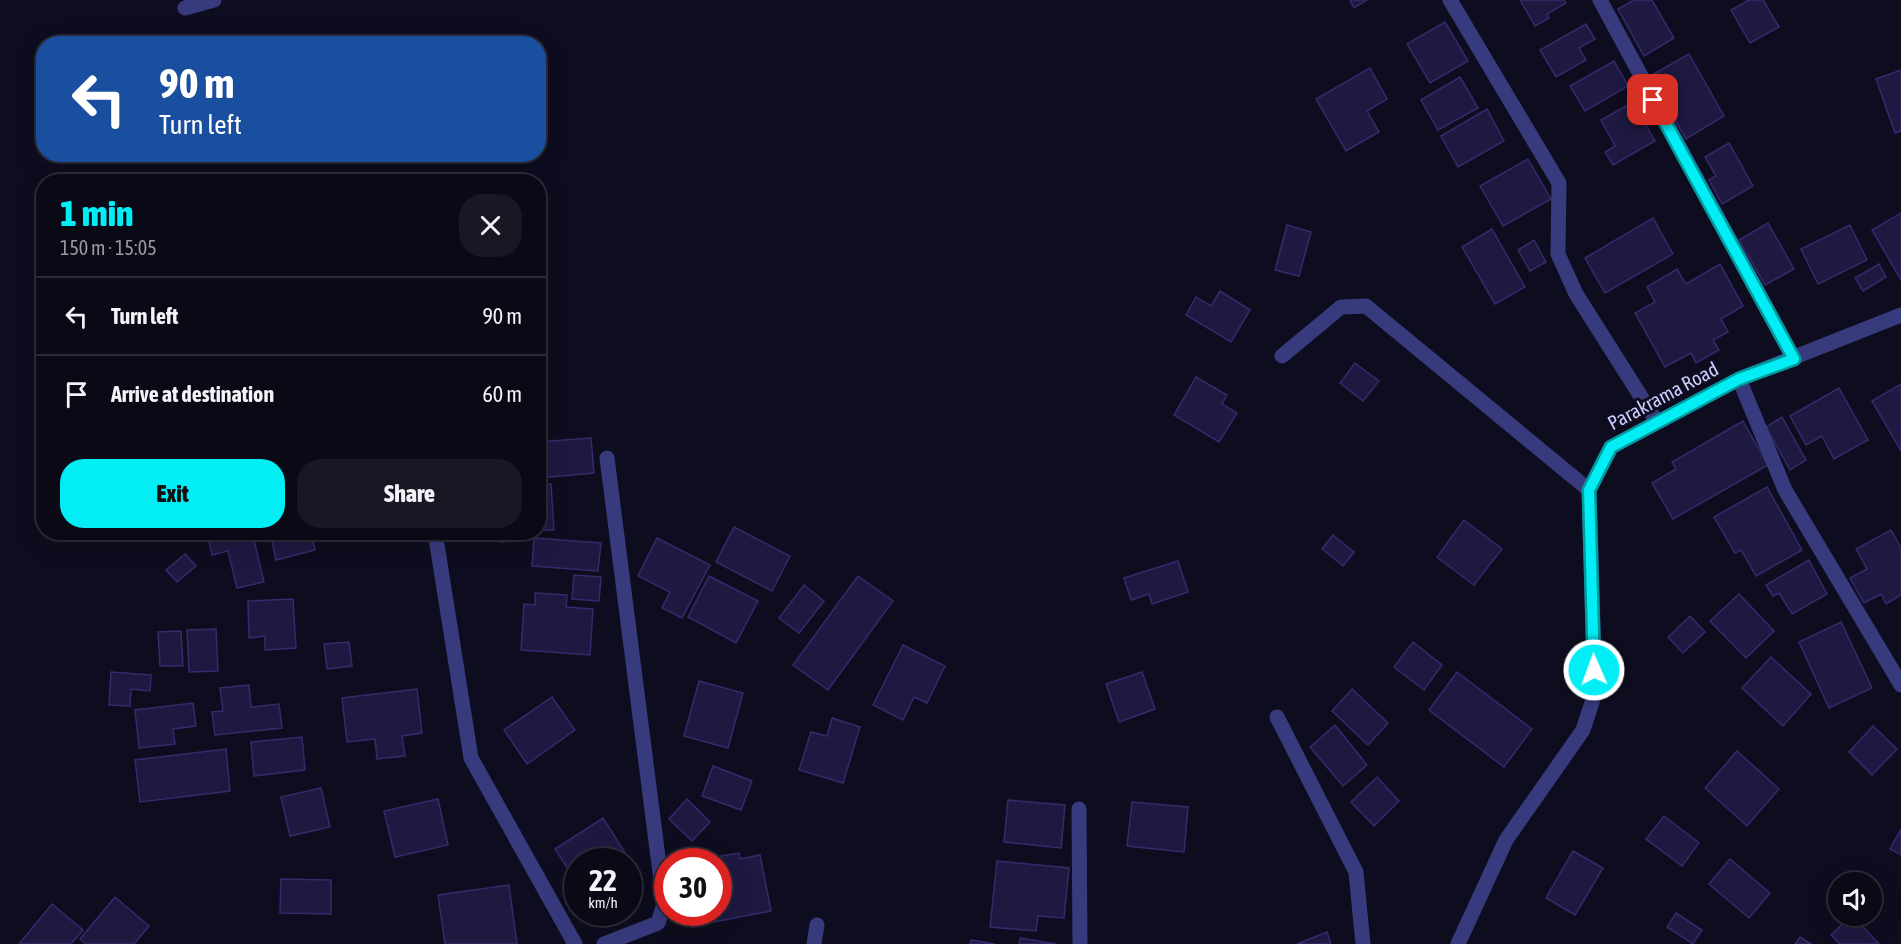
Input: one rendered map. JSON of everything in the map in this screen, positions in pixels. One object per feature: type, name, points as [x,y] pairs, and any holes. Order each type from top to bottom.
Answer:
[{"type":"street","points":[[185,8],[214,0]]},
{"type":"street","points":[[1450,0],[1558,183],[1558,254],[1576,294],[1657,422]]},
{"type":"street","points":[[1599,0],[1794,359]]},
{"type":"street","points":[[1282,356],[1341,307],[1366,306],[1589,490]]},
{"type":"street","name":"Parakrama Road","points":[[1458,944],[1506,840],[1582,730],[1595,693],[1589,490],[1611,447],[1739,379],[1901,315]]},
{"type":"street","points":[[1739,379],[1785,490],[1901,685]]},
{"type":"street","points":[[603,944],[658,923],[664,904],[608,458]]},
{"type":"street","points":[[436,540],[471,758],[575,944]]},
{"type":"street","points":[[1277,717],[1356,872],[1363,944]]},
{"type":"street","points":[[1079,809],[1080,944]]},
{"type":"street","points":[[814,944],[817,925]]},
{"type":"building","points":[[1350,0],[1367,0],[1354,8]]},
{"type":"building","points":[[1520,0],[1564,0],[1566,3],[1547,14],[1549,18],[1535,26]]},
{"type":"building","points":[[1634,0],[1652,0],[1674,38],[1644,56],[1618,9]]},
{"type":"building","points":[[1749,0],[1763,0],[1779,27],[1750,43],[1731,10]]},
{"type":"building","points":[[1445,22],[1468,61],[1430,83],[1407,44]]},
{"type":"building","points":[[1586,24],[1595,39],[1579,48],[1586,60],[1556,77],[1540,50]]},
{"type":"building","points":[[1689,54],[1724,116],[1686,139],[1650,76]]},
{"type":"building","points":[[1614,61],[1628,86],[1585,111],[1570,86]]},
{"type":"building","points":[[1370,68],[1387,99],[1367,111],[1379,132],[1346,151],[1316,99]]},
{"type":"building","points":[[1901,70],[1901,131],[1895,133],[1876,79]]},
{"type":"building","points":[[1460,77],[1478,108],[1438,130],[1421,100]]},
{"type":"building","points":[[1633,102],[1655,141],[1613,165],[1605,152],[1615,146],[1601,120]]},
{"type":"building","points":[[1487,109],[1504,141],[1458,167],[1441,136]]},
{"type":"building","points":[[1729,143],[1753,186],[1722,204],[1709,180],[1716,176],[1705,157]]},
{"type":"building","points":[[1528,159],[1551,199],[1503,226],[1480,186]]},
{"type":"building","points":[[1901,213],[1901,280],[1872,230]]},
{"type":"building","points":[[1653,218],[1673,254],[1605,293],[1585,258]]},
{"type":"building","points":[[1768,223],[1794,269],[1765,285],[1739,240]]},
{"type":"building","points":[[1287,225],[1311,232],[1299,276],[1275,270]]},
{"type":"building","points":[[1850,225],[1867,260],[1818,284],[1801,249]]},
{"type":"building","points":[[1492,229],[1525,287],[1495,304],[1462,247]]},
{"type":"building","points":[[1534,240],[1546,262],[1530,271],[1518,250]]},
{"type":"building","points":[[1720,264],[1743,306],[1721,319],[1728,332],[1713,340],[1719,350],[1696,363],[1691,353],[1665,367],[1635,313],[1655,302],[1647,287],[1677,269],[1686,284]]},
{"type":"building","points":[[1879,264],[1886,277],[1863,291],[1855,278]]},
{"type":"building","points":[[1220,291],[1250,310],[1231,342],[1186,315],[1196,297],[1211,306]]},
{"type":"building","points":[[1355,363],[1379,381],[1363,401],[1340,383]]},
{"type":"building","points":[[1196,377],[1227,395],[1222,404],[1237,413],[1219,442],[1174,415]]},
{"type":"building","points":[[1901,384],[1901,451],[1872,401]]},
{"type":"building","points":[[1839,388],[1868,440],[1834,459],[1822,436],[1806,445],[1790,416]]},
{"type":"building","points":[[1782,417],[1806,460],[1790,470],[1766,427]]},
{"type":"building","points":[[1743,421],[1768,465],[1673,519],[1652,483],[1676,469],[1672,462]]},
{"type":"building","points":[[591,438],[594,473],[546,477],[546,441]]},
{"type":"building","points":[[546,484],[551,484],[554,530],[546,530]]},
{"type":"building","points":[[1767,487],[1802,550],[1756,576],[1741,550],[1735,553],[1714,517]]},
{"type":"building","points":[[1464,520],[1502,549],[1474,585],[1437,557]]},
{"type":"building","points":[[734,527],[790,556],[772,591],[716,562]]},
{"type":"building","points":[[1891,530],[1901,548],[1901,595],[1886,604],[1881,594],[1864,603],[1850,578],[1867,569],[1856,549]]},
{"type":"building","points":[[1333,535],[1354,552],[1343,566],[1322,549]]},
{"type":"building","points":[[657,538],[710,565],[682,618],[662,608],[670,592],[638,576]]},
{"type":"building","points":[[209,540],[254,540],[264,582],[237,588],[228,551],[212,555]]},
{"type":"building","points":[[272,540],[313,540],[315,550],[276,560]]},
{"type":"building","points":[[481,540],[504,540],[504,542]]},
{"type":"building","points":[[534,540],[601,543],[598,571],[532,566]]},
{"type":"building","points":[[185,554],[196,566],[177,582],[166,570]]},
{"type":"building","points":[[1809,560],[1827,594],[1792,614],[1779,593],[1773,596],[1766,585]]},
{"type":"building","points":[[1178,561],[1188,592],[1152,604],[1149,594],[1131,600],[1124,578]]},
{"type":"building","points":[[574,575],[601,577],[599,601],[572,599]]},
{"type":"building","points":[[709,576],[758,601],[736,643],[688,617]]},
{"type":"building","points":[[858,576],[893,601],[828,690],[793,665]]},
{"type":"building","points":[[804,585],[824,601],[799,633],[779,618]]},
{"type":"building","points":[[535,593],[567,595],[566,607],[593,609],[590,655],[521,650],[524,604],[535,605]]},
{"type":"building","points":[[1739,594],[1774,631],[1746,658],[1710,621]]},
{"type":"building","points":[[293,599],[296,648],[265,650],[265,636],[249,638],[248,601]]},
{"type":"building","points":[[1690,616],[1705,632],[1683,653],[1668,637]]},
{"type":"building","points":[[1841,622],[1872,688],[1829,708],[1799,642]]},
{"type":"building","points":[[216,629],[218,671],[189,672],[187,630]]},
{"type":"building","points":[[181,631],[183,666],[160,666],[158,632]]},
{"type":"building","points":[[349,642],[352,666],[327,669],[324,644]]},
{"type":"building","points":[[1413,642],[1442,665],[1424,690],[1394,667]]},
{"type":"building","points":[[903,645],[945,666],[927,703],[914,697],[903,720],[873,705]]},
{"type":"building","points":[[1771,657],[1811,694],[1783,726],[1742,688]]},
{"type":"building","points":[[111,672],[151,675],[150,691],[131,689],[130,706],[109,705]]},
{"type":"building","points":[[1142,672],[1155,709],[1119,722],[1106,684]]},
{"type":"building","points":[[1457,672],[1532,729],[1504,767],[1429,710]]},
{"type":"building","points":[[699,681],[743,693],[728,748],[684,736]]},
{"type":"building","points":[[249,685],[251,707],[279,704],[282,728],[215,735],[212,712],[223,711],[220,688]]},
{"type":"building","points":[[417,689],[422,733],[402,736],[405,756],[377,759],[375,739],[347,742],[342,698]]},
{"type":"building","points":[[1352,689],[1388,723],[1368,745],[1332,711]]},
{"type":"building","points":[[552,697],[575,730],[527,764],[504,730]]},
{"type":"building","points":[[193,703],[196,726],[173,729],[175,744],[139,748],[135,710]]},
{"type":"building","points":[[832,718],[860,727],[843,783],[799,770],[811,732],[827,736]]},
{"type":"building","points":[[1335,725],[1367,765],[1343,786],[1310,747]]},
{"type":"building","points":[[1873,726],[1897,749],[1872,775],[1849,752]]},
{"type":"building","points":[[302,737],[305,770],[254,776],[251,742]]},
{"type":"building","points":[[226,749],[230,791],[140,802],[135,760]]},
{"type":"building","points":[[1737,751],[1779,789],[1747,826],[1705,788]]},
{"type":"building","points":[[713,766],[752,781],[741,810],[702,796]]},
{"type":"building","points":[[1377,777],[1399,801],[1374,826],[1351,802]]},
{"type":"building","points":[[321,788],[330,827],[290,836],[281,797]]},
{"type":"building","points":[[438,799],[448,845],[395,857],[384,811]]},
{"type":"building","points":[[687,799],[710,822],[692,841],[669,819]]},
{"type":"building","points":[[1008,800],[1065,805],[1061,848],[1004,842]]},
{"type":"building","points":[[1132,802],[1188,807],[1184,852],[1127,846]]},
{"type":"building","points":[[1664,816],[1699,843],[1682,866],[1646,839]]},
{"type":"building","points":[[603,818],[622,848],[564,848],[564,863],[555,849]]},
{"type":"building","points":[[1901,829],[1901,855],[1890,849]]},
{"type":"building","points":[[1573,851],[1603,868],[1575,915],[1546,898]]},
{"type":"building","points":[[739,853],[740,859],[760,855],[771,911],[732,918],[732,854]]},
{"type":"building","points":[[1730,859],[1770,893],[1749,918],[1709,884]]},
{"type":"building","points":[[997,861],[1069,868],[1064,918],[1038,916],[1036,931],[990,927]]},
{"type":"building","points":[[281,879],[331,880],[331,914],[280,913]]},
{"type":"building","points":[[509,885],[517,944],[445,944],[438,895]]},
{"type":"building","points":[[115,897],[149,926],[134,944],[86,944],[80,939]]},
{"type":"building","points":[[52,904],[83,930],[71,944],[19,944]]},
{"type":"building","points":[[1676,913],[1702,930],[1693,944],[1667,927]]},
{"type":"building","points":[[1840,926],[1862,926],[1879,944],[1840,944],[1831,935]]},
{"type":"building","points":[[1327,932],[1331,944],[1297,944]]},
{"type":"building","points":[[1800,937],[1811,944],[1795,944]]},
{"type":"building","points":[[1020,938],[1056,944],[1019,944]]},
{"type":"building","points":[[971,940],[995,944],[970,944]]},
{"type":"route","points":[[1594,670],[1589,490],[1611,447],[1739,379],[1794,359],[1653,100]]}]
